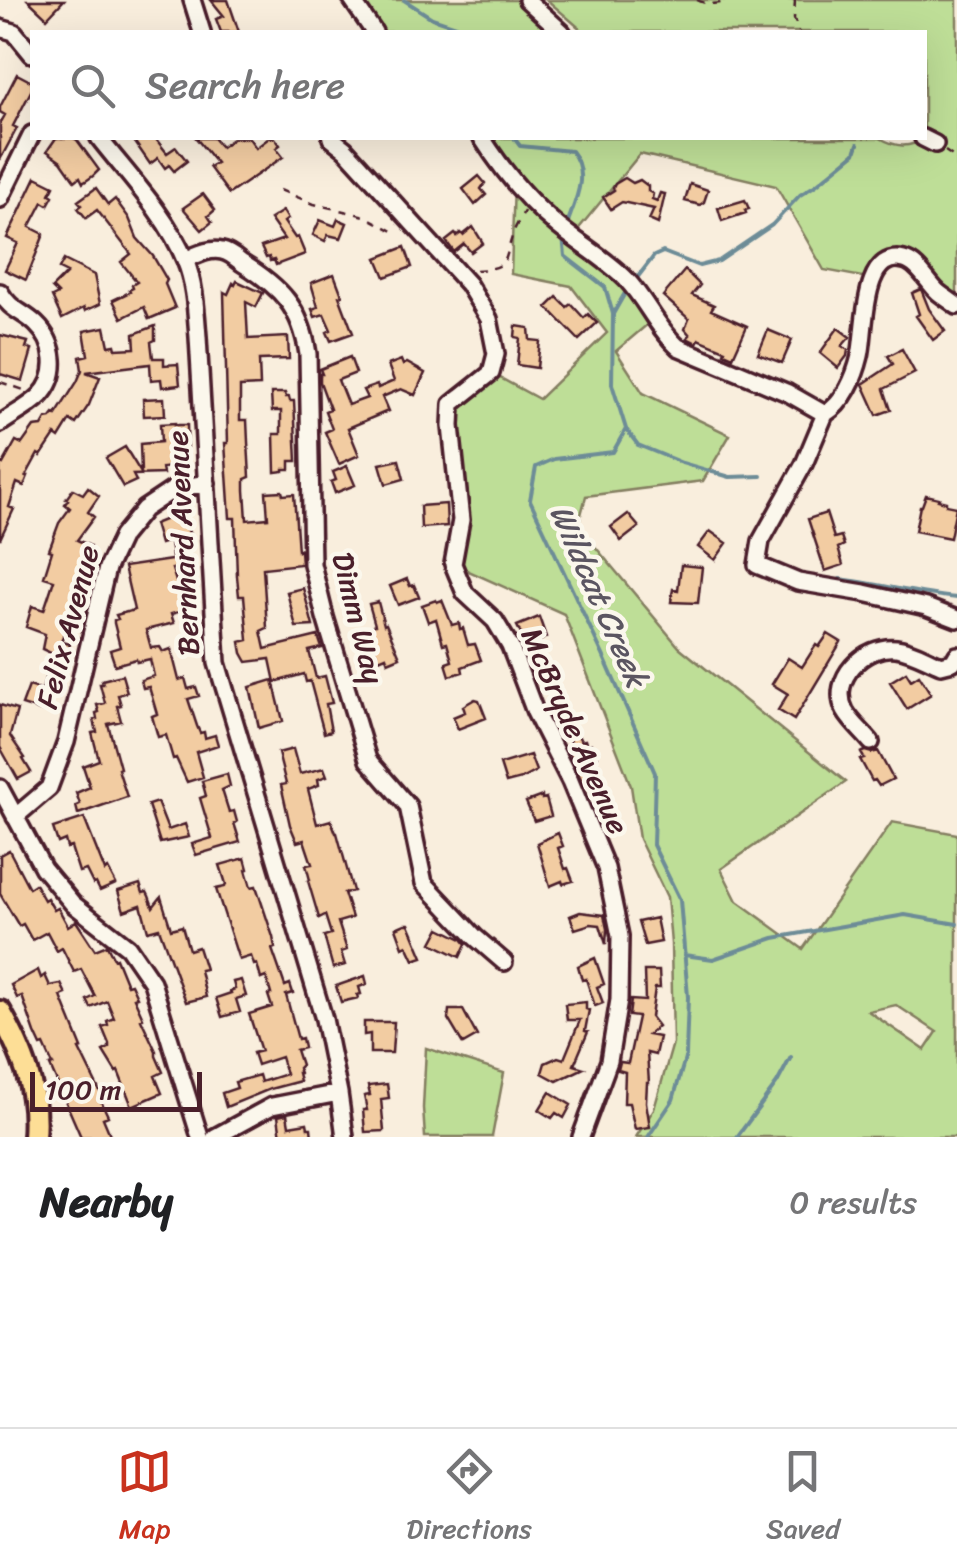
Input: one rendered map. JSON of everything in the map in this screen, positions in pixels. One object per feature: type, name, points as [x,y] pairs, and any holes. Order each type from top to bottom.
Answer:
[{"type":"main road","points":[[0,1012],[33,1090],[34,1137]]},
{"type":"street","points":[[192,0],[201,30]]},
{"type":"street","points":[[352,0],[373,30]]},
{"type":"street","points":[[528,0],[560,30]]},
{"type":"street","points":[[0,28],[14,32],[30,52]]},
{"type":"street","points":[[0,199],[30,138]]},
{"type":"street","name":"Bernhard Avenue","points":[[101,140],[158,212],[185,260],[198,337],[217,663],[324,1019],[345,1137]]},
{"type":"street","name":"McBryde Avenue","points":[[334,140],[463,278],[488,320],[496,354],[491,373],[452,404],[461,520],[453,564],[464,594],[495,620],[510,646],[535,712],[570,781],[606,868],[620,936],[619,1000],[610,1061],[580,1137]]},
{"type":"street","points":[[484,140],[524,193],[566,233],[622,275],[678,347],[788,393],[825,414]]},
{"type":"street","name":"Dimm Way","points":[[185,260],[205,251],[224,251],[275,286],[304,328],[308,354],[312,564],[368,760],[408,806],[424,883],[504,962]]},
{"type":"street","points":[[957,306],[906,260],[888,262],[880,268],[868,290],[864,339],[855,372],[834,409],[825,414],[804,464],[761,541],[757,565],[798,582],[888,598],[957,618]]},
{"type":"street","points":[[0,292],[7,304],[38,325],[54,352],[52,375],[41,395],[0,424]]},
{"type":"street","name":"Felix Avenue","points":[[15,817],[49,788],[66,742],[107,568],[122,536],[144,509],[174,489],[207,483]]},
{"type":"street","points":[[871,742],[845,710],[842,698],[852,666],[878,648],[895,648],[941,665],[953,662],[957,655]]},
{"type":"street","points":[[0,788],[44,868],[73,904],[128,947],[152,982],[200,1137]]},
{"type":"street","points":[[215,1137],[272,1106],[340,1093]]},
{"type":"path","points":[[697,0],[704,4],[729,0]]},
{"type":"path","points":[[795,0],[798,30]]},
{"type":"path","points":[[280,190],[314,204],[364,216],[393,231],[404,213]]},
{"type":"path","points":[[463,278],[468,270],[499,267],[505,262],[524,212],[524,193]]},
{"type":"path","points":[[0,382],[41,395]]},
{"type":"green space","points":[[345,0],[518,0],[548,30],[366,30]]},
{"type":"green space","points":[[547,0],[957,0],[957,306],[897,259],[873,279],[824,270],[776,186],[640,154],[571,238],[622,275],[655,318],[616,351],[643,393],[730,435],[703,481],[586,496],[578,526],[679,647],[846,782],[721,869],[737,901],[803,949],[892,822],[957,834],[957,1137],[636,1137],[654,1109],[673,1043],[667,897],[639,839],[631,786],[564,614],[453,564],[461,520],[451,426],[467,390],[491,373],[539,399],[607,333],[571,286],[511,274],[514,183],[480,140],[885,140],[897,145],[927,140],[927,30],[582,30]],"holes":[[[896,1005],[937,1032],[925,1050],[868,1011]]]},
{"type":"green space","points":[[426,1048],[504,1073],[492,1137],[425,1137]]},
{"type":"building","points":[[28,0],[64,0],[47,18]]},
{"type":"building","points":[[211,0],[228,0],[238,30],[220,30],[216,19],[224,16]]},
{"type":"building","points":[[17,74],[30,81],[30,93],[13,126],[17,128],[0,160],[0,124],[5,115],[0,107]]},
{"type":"building","points":[[55,140],[77,140],[99,170],[83,183],[80,177],[75,181],[61,161],[47,151]]},
{"type":"building","points":[[133,140],[157,140],[167,153],[176,147],[187,161],[174,171],[169,165],[165,168],[158,158],[150,164]]},
{"type":"building","points":[[198,140],[215,140],[221,147],[231,140],[250,140],[256,148],[266,140],[276,140],[280,145],[276,148],[283,157],[229,194],[209,167],[216,163]]},
{"type":"building","points":[[479,176],[485,183],[481,189],[486,195],[475,205],[463,189]]},
{"type":"building","points":[[36,177],[54,186],[48,205],[43,202],[30,227],[44,234],[26,280],[5,270],[18,243],[7,238]]},
{"type":"building","points":[[625,178],[633,183],[640,180],[657,201],[660,193],[665,194],[658,224],[649,220],[654,209],[622,202],[611,209],[603,197]]},
{"type":"building","points":[[690,184],[708,190],[700,205],[685,201]]},
{"type":"building","points":[[96,188],[108,205],[115,199],[129,218],[137,238],[167,280],[165,284],[175,308],[149,319],[144,307],[122,318],[113,300],[130,292],[137,282],[121,262],[131,254],[97,210],[86,218],[78,208],[82,205],[78,201]]},
{"type":"building","points":[[203,194],[215,210],[208,216],[212,222],[202,230],[183,208]]},
{"type":"building","points":[[745,200],[749,209],[746,213],[722,221],[718,208]]},
{"type":"building","points":[[283,211],[288,219],[284,222],[298,237],[305,254],[276,265],[266,258],[261,247],[284,239],[270,219]]},
{"type":"building","points":[[338,219],[347,223],[341,238],[328,235],[325,241],[313,235],[320,220],[335,226]]},
{"type":"building","points":[[473,227],[483,243],[471,252],[464,244],[454,252],[446,241]]},
{"type":"building","points":[[405,247],[412,267],[385,277],[377,258]]},
{"type":"building","points":[[64,260],[94,275],[100,304],[62,319],[52,297],[58,294],[52,288],[67,273],[59,269]]},
{"type":"building","points":[[685,270],[700,285],[692,295],[714,305],[711,310],[747,326],[733,357],[699,339],[697,343],[687,338],[689,319],[663,296]]},
{"type":"building","points":[[334,274],[353,333],[331,341],[324,314],[315,317],[312,309],[318,307],[311,283]]},
{"type":"building","points":[[237,281],[263,293],[256,307],[246,302],[248,339],[288,337],[289,359],[259,360],[260,386],[240,387],[240,420],[247,420],[250,477],[245,479],[247,520],[268,518],[266,492],[294,494],[300,550],[301,564],[263,568],[267,628],[261,631],[265,649],[318,636],[322,648],[309,651],[316,678],[325,676],[332,703],[326,704],[331,731],[324,733],[310,681],[306,682],[304,674],[275,682],[270,659],[247,662],[242,653],[240,642],[248,640],[244,596],[239,596],[235,518],[230,518],[225,443],[224,292],[228,294]]},
{"type":"building","points":[[921,289],[945,331],[933,340],[916,316],[919,314],[912,293]]},
{"type":"building","points":[[557,297],[597,323],[579,340],[547,307]]},
{"type":"building","points":[[155,326],[153,358],[164,358],[164,365],[178,364],[180,385],[162,387],[161,379],[151,380],[150,364],[86,372],[100,377],[89,405],[76,424],[70,420],[59,438],[55,435],[41,456],[38,454],[24,486],[17,483],[9,507],[14,509],[0,539],[0,462],[3,464],[16,441],[22,444],[34,427],[56,415],[82,370],[80,357],[88,355],[84,331],[105,327],[109,346],[135,348],[134,334]]},
{"type":"building","points":[[516,326],[529,328],[530,340],[540,341],[537,368],[517,365],[520,338],[515,337]]},
{"type":"building","points":[[838,328],[850,337],[842,346],[848,350],[847,356],[838,368],[820,353]]},
{"type":"building","points":[[768,330],[792,340],[782,363],[758,354]]},
{"type":"building","points":[[0,335],[28,342],[26,348],[32,350],[23,381],[0,374]]},
{"type":"building","points":[[902,349],[915,373],[884,389],[891,410],[877,415],[863,384],[893,364],[888,356]]},
{"type":"building","points":[[350,357],[356,373],[338,380],[348,405],[367,398],[363,390],[394,381],[388,365],[401,360],[403,365],[407,363],[425,373],[415,395],[401,389],[382,397],[388,411],[348,428],[359,455],[339,464],[325,432],[332,429],[325,411],[330,409],[320,382],[320,369]]},
{"type":"building","points":[[271,393],[285,393],[294,401],[297,461],[290,461],[290,469],[275,472],[274,434],[281,434],[281,411],[272,411]]},
{"type":"building","points":[[164,398],[165,415],[144,416],[143,399]]},
{"type":"building","points":[[160,424],[187,425],[188,465],[162,468],[163,474],[133,475],[136,481],[123,487],[106,458],[125,447],[141,473],[140,444],[161,442]]},
{"type":"building","points":[[399,460],[404,479],[386,484],[380,464]]},
{"type":"building","points":[[347,466],[355,485],[335,493],[333,472]]},
{"type":"building","points":[[88,487],[99,496],[88,512],[94,517],[77,540],[90,546],[76,591],[80,592],[61,642],[70,644],[59,684],[44,712],[22,705],[29,686],[42,690],[47,671],[52,672],[57,656],[42,649],[45,634],[26,627],[32,606],[44,610],[54,580],[44,577],[59,523],[70,508],[66,499],[73,489],[83,494]]},
{"type":"building","points":[[926,495],[956,507],[950,538],[915,531]]},
{"type":"building","points":[[446,504],[447,526],[421,528],[420,506]]},
{"type":"building","points":[[181,513],[190,535],[185,536],[183,555],[172,557],[170,541],[160,544],[154,524]]},
{"type":"building","points":[[826,513],[834,538],[841,536],[844,545],[838,548],[843,565],[825,571],[808,519]]},
{"type":"building","points":[[628,514],[639,527],[621,541],[611,527]]},
{"type":"building","points":[[710,531],[727,543],[715,560],[698,547]]},
{"type":"building","points":[[178,559],[179,568],[172,569],[189,609],[171,614],[174,623],[146,630],[151,648],[160,647],[163,652],[171,649],[179,680],[185,678],[188,689],[196,687],[199,696],[188,699],[197,726],[205,738],[215,735],[218,745],[196,752],[203,777],[187,782],[176,758],[173,759],[166,735],[158,737],[152,716],[157,714],[149,687],[143,688],[141,680],[154,676],[150,659],[115,665],[110,650],[120,647],[116,615],[134,610],[124,567]]},
{"type":"building","points":[[681,565],[702,567],[698,603],[671,602],[673,589],[678,590]]},
{"type":"building","points":[[407,579],[419,597],[398,605],[390,586]]},
{"type":"building","points":[[303,588],[313,626],[296,627],[287,592]]},
{"type":"building","points":[[442,600],[452,625],[459,623],[463,628],[468,645],[475,644],[481,660],[450,676],[446,663],[452,661],[447,643],[443,644],[436,619],[428,622],[422,605]]},
{"type":"building","points":[[378,602],[400,657],[388,662],[386,656],[379,659],[371,642],[360,647],[354,634],[375,625],[369,604]]},
{"type":"building","points":[[539,617],[546,637],[537,643],[545,665],[531,670],[527,659],[532,657],[517,626]]},
{"type":"building","points":[[828,634],[841,642],[794,720],[778,710],[788,694],[772,684],[788,658],[802,667]]},
{"type":"building","points":[[906,672],[911,680],[919,675],[931,694],[907,709],[890,682]]},
{"type":"building","points":[[122,675],[127,692],[118,695],[121,721],[108,724],[127,797],[78,814],[76,793],[90,787],[83,766],[99,760],[92,733],[97,732],[97,705],[105,703],[100,684]]},
{"type":"building","points":[[273,680],[283,721],[259,728],[250,687]]},
{"type":"building","points":[[475,699],[486,718],[458,729],[453,717],[465,712],[463,706]]},
{"type":"building","points":[[0,705],[17,710],[10,736],[31,772],[18,779],[0,747]]},
{"type":"building","points":[[565,710],[581,741],[585,740],[587,746],[591,744],[597,757],[587,761],[595,779],[583,784],[567,747],[572,745],[560,723],[555,726],[551,717]]},
{"type":"building","points":[[293,749],[300,774],[324,768],[327,776],[308,789],[317,824],[331,820],[337,833],[353,891],[344,893],[352,918],[338,922],[347,950],[341,952],[345,965],[333,968],[324,936],[331,934],[325,915],[319,918],[308,881],[306,865],[312,864],[304,840],[297,842],[290,825],[281,785],[286,784],[278,753]]},
{"type":"building","points":[[865,751],[878,751],[893,779],[879,786],[872,781],[860,759]]},
{"type":"building","points":[[530,755],[536,771],[506,783],[500,764]]},
{"type":"building","points":[[227,774],[230,786],[222,790],[229,812],[234,811],[240,842],[196,855],[192,844],[212,838],[200,798],[206,796],[202,781]]},
{"type":"building","points":[[542,796],[551,816],[534,821],[526,802]]},
{"type":"building","points":[[157,802],[168,830],[185,824],[189,837],[160,843],[148,805]]},
{"type":"building","points":[[84,818],[105,871],[108,869],[116,884],[100,891],[86,870],[79,872],[71,847],[67,848],[65,840],[58,843],[53,828]]},
{"type":"building","points":[[558,833],[563,846],[558,848],[573,881],[550,886],[537,843]]},
{"type":"building","points":[[9,850],[29,888],[35,884],[44,900],[47,898],[54,910],[58,908],[68,926],[76,921],[95,950],[107,945],[116,958],[127,985],[131,984],[137,997],[134,998],[141,1019],[156,1051],[163,1072],[155,1076],[162,1093],[132,1106],[118,1071],[103,1051],[109,1044],[102,1027],[114,1018],[107,1001],[91,1008],[87,1000],[95,996],[81,969],[74,972],[62,948],[57,951],[47,932],[32,940],[0,894],[0,855]]},
{"type":"building","points":[[245,858],[251,887],[256,886],[273,937],[272,949],[285,986],[290,984],[293,993],[286,995],[304,1048],[296,1050],[301,1065],[300,1081],[226,1107],[222,1093],[237,1088],[235,1082],[259,1075],[261,1082],[286,1074],[281,1057],[257,1065],[253,1053],[261,1051],[249,1014],[272,1007],[268,995],[271,994],[266,977],[261,979],[251,956],[239,960],[216,889],[226,884],[220,865]]},
{"type":"building","points":[[140,884],[153,907],[161,897],[171,929],[182,926],[189,950],[198,947],[205,969],[200,970],[206,997],[186,1002],[159,928],[148,931],[141,905],[124,911],[118,891]]},
{"type":"building","points":[[580,912],[604,915],[606,944],[600,925],[575,929],[570,916]]},
{"type":"building","points":[[656,918],[661,942],[645,945],[638,922]]},
{"type":"building","points":[[409,924],[423,957],[414,960],[407,945],[403,947],[396,928]]},
{"type":"building","points":[[440,928],[466,944],[460,957],[432,943]]},
{"type":"building","points":[[595,958],[604,984],[597,987],[603,1003],[595,1006],[578,966]]},
{"type":"building","points":[[38,970],[50,986],[61,984],[66,994],[61,996],[82,1048],[79,1049],[103,1098],[100,1099],[108,1116],[103,1118],[111,1137],[81,1137],[22,996],[17,998],[11,985]]},
{"type":"building","points":[[644,971],[659,971],[660,988],[655,988],[651,1017],[658,1026],[648,1035],[659,1037],[655,1055],[647,1053],[650,1127],[635,1129],[629,1103],[624,1103],[625,1072],[618,1070],[620,1062],[628,1063],[638,1017],[629,1016],[631,1000],[645,1001]]},
{"type":"building","points":[[365,976],[367,984],[359,987],[358,998],[341,1002],[336,986]]},
{"type":"building","points":[[241,980],[246,996],[236,999],[240,1012],[222,1017],[216,998],[231,993],[235,989],[233,982]]},
{"type":"building","points":[[586,1002],[588,1032],[574,1065],[584,1068],[557,1081],[542,1073],[545,1063],[558,1057],[564,1059],[580,1020],[567,1020],[565,1004]]},
{"type":"building","points":[[449,1010],[463,1010],[477,1036],[463,1044],[448,1019]]},
{"type":"building","points":[[364,1022],[394,1022],[392,1053],[370,1053],[370,1034],[364,1035]]},
{"type":"building","points":[[387,1084],[389,1098],[381,1099],[384,1131],[365,1132],[363,1110],[367,1110],[364,1096],[370,1095],[368,1086]]},
{"type":"building","points":[[550,1092],[571,1105],[564,1118],[556,1113],[552,1118],[539,1110]]},
{"type":"building","points":[[287,1114],[289,1126],[307,1123],[312,1137],[281,1137],[278,1116]]},
{"type":"waterway","name":"Wildcat Creek","points":[[404,0],[432,18],[466,30]]},
{"type":"waterway","name":"Wildcat Creek","points":[[516,140],[520,146],[571,151],[577,160],[579,188],[566,227]]},
{"type":"waterway","points":[[637,278],[654,256],[663,252],[699,266],[719,261],[772,225],[800,195],[855,153],[858,144]]},
{"type":"waterway","name":"Wildcat Creek","points":[[563,236],[565,256],[605,287],[613,314],[612,384],[626,429],[613,452],[554,459],[536,467],[530,500],[655,773],[653,845],[680,900],[688,997],[686,1055],[673,1100],[648,1137]]},
{"type":"waterway","points":[[613,314],[625,293]]},
{"type":"waterway","points":[[626,429],[638,445],[682,463],[730,477],[761,476]]},
{"type":"waterway","points":[[840,579],[957,598]]},
{"type":"waterway","points":[[684,955],[713,959],[774,938],[905,915],[957,924]]},
{"type":"waterway","points":[[737,1137],[791,1057]]}]
